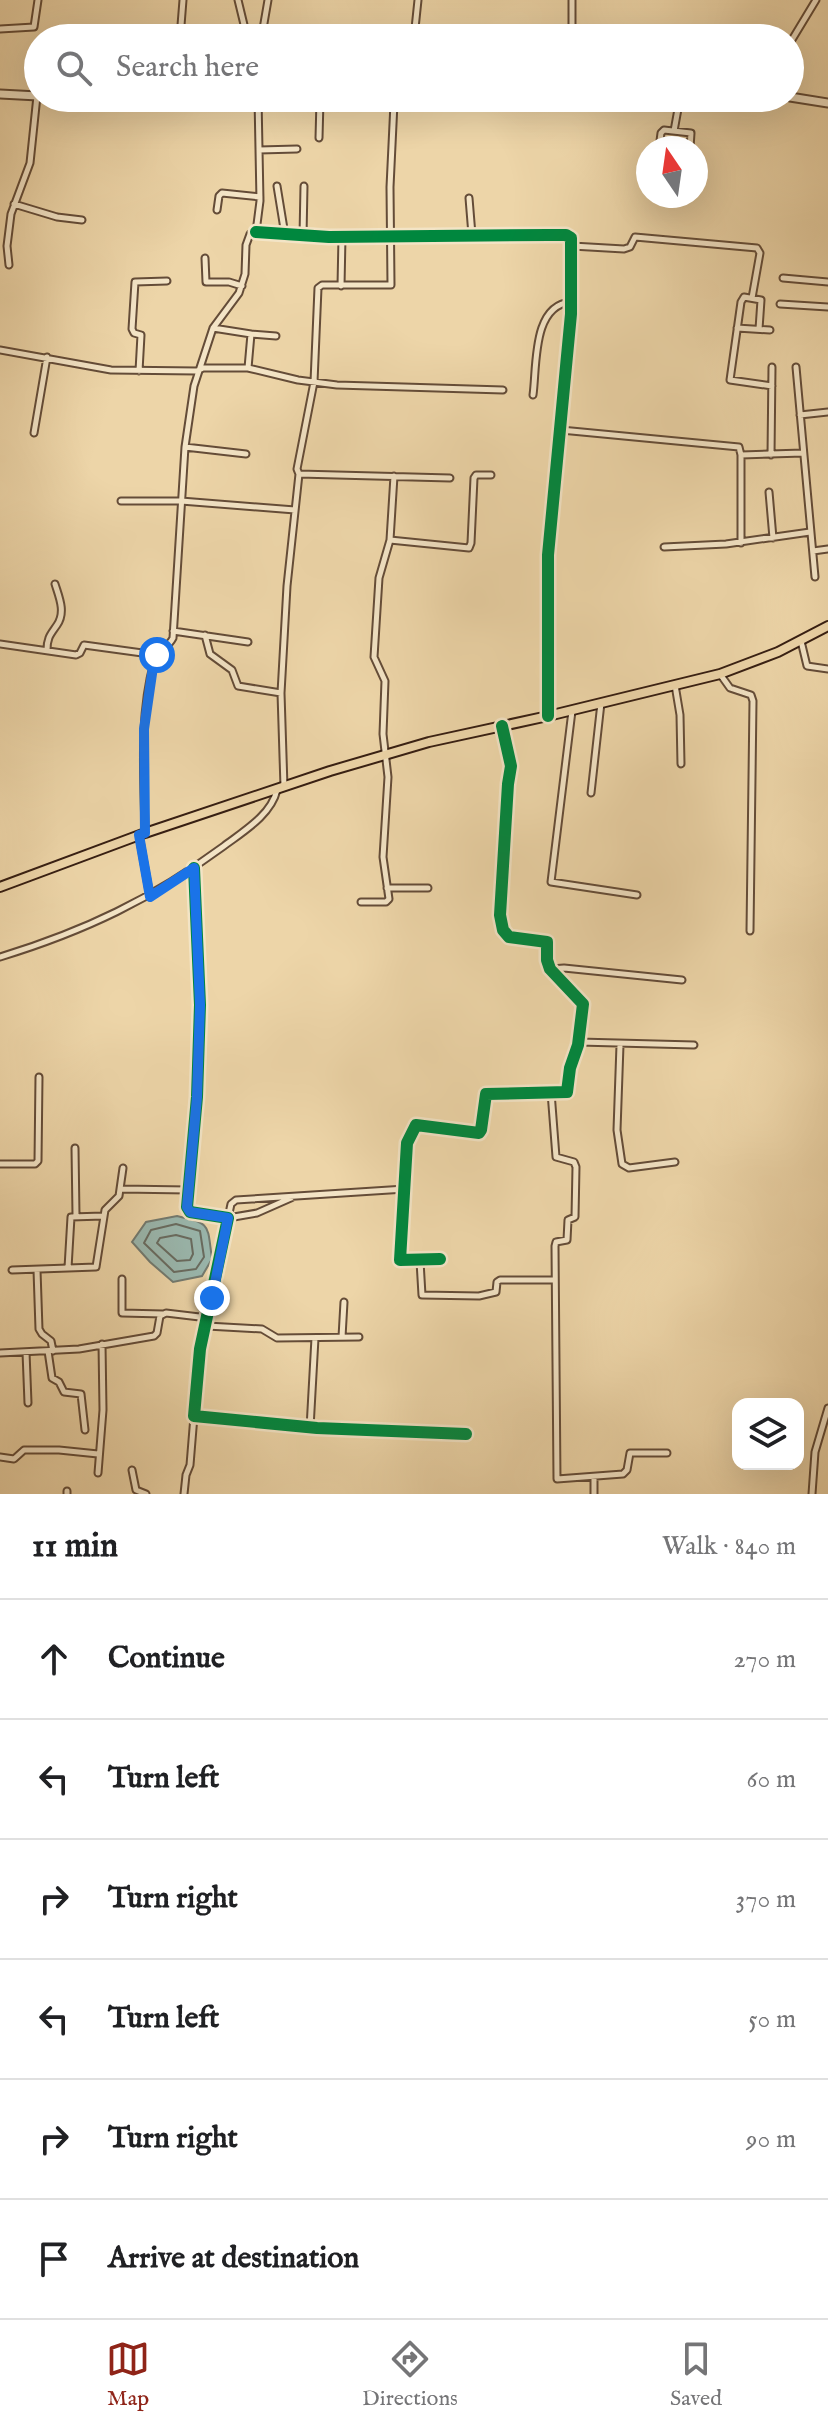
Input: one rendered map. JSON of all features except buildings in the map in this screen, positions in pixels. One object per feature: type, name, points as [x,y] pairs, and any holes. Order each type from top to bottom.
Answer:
[{"type":"main road","points":[[0,887],[142,834],[386,754],[720,674],[801,641],[828,626]]},
{"type":"street","points":[[36,24],[38,0]]},
{"type":"street","points":[[181,24],[183,0]]},
{"type":"street","points":[[238,0],[243,24]]},
{"type":"street","points":[[264,24],[268,0]]},
{"type":"street","points":[[415,24],[418,0]]},
{"type":"street","points":[[572,0],[572,24]]},
{"type":"street","points":[[801,24],[816,0]]},
{"type":"street","points":[[0,29],[24,28]]},
{"type":"street","points":[[0,94],[24,95]]},
{"type":"street","points":[[804,99],[828,103]]},
{"type":"street","points":[[9,265],[7,246],[14,204],[30,163],[36,112]]},
{"type":"street","points":[[256,232],[260,197],[258,112]]},
{"type":"street","points":[[319,138],[320,112]]},
{"type":"street","points":[[0,957],[40,945],[150,897],[194,868],[265,813],[281,788],[281,693],[287,586],[299,474],[297,469],[314,382],[318,288],[322,285],[390,286],[394,112]]},
{"type":"street","points":[[674,131],[677,112]]},
{"type":"street","points":[[661,136],[662,131],[691,133],[691,136]]},
{"type":"street","points":[[259,150],[297,149]]},
{"type":"street","points":[[277,186],[285,235]]},
{"type":"street","points":[[303,236],[304,186]]},
{"type":"street","points":[[217,210],[222,193],[260,197]]},
{"type":"street","points":[[469,198],[472,235]]},
{"type":"street","points":[[14,204],[57,217],[82,220]]},
{"type":"street","points":[[150,897],[142,834],[144,729],[154,660],[169,645],[173,631],[185,447],[197,371],[213,328],[242,286],[250,234],[342,237],[566,235],[571,238],[571,302],[548,555],[548,716]]},
{"type":"street","points":[[341,286],[342,237]]},
{"type":"street","points":[[572,246],[627,248],[635,237],[757,248],[760,253],[752,298]]},
{"type":"street","points":[[205,258],[205,281],[242,286]]},
{"type":"street","points":[[783,278],[828,282]]},
{"type":"street","points":[[139,371],[141,335],[132,329],[135,282],[167,281]]},
{"type":"street","points":[[759,329],[762,303],[759,299],[742,299],[730,380],[772,386]]},
{"type":"street","points":[[533,395],[544,319],[559,305],[571,302]]},
{"type":"street","points":[[780,304],[828,307]]},
{"type":"street","points":[[213,328],[276,336]]},
{"type":"street","points":[[737,328],[770,330]]},
{"type":"street","points":[[248,368],[251,334]]},
{"type":"street","points":[[0,350],[97,369],[197,371],[203,368],[248,368],[314,382],[503,390]]},
{"type":"street","points":[[34,433],[47,357]]},
{"type":"street","points":[[771,455],[772,367]]},
{"type":"street","points":[[796,367],[815,577]]},
{"type":"street","points":[[800,415],[828,412]]},
{"type":"street","points":[[561,430],[736,445],[741,455],[741,543]]},
{"type":"street","points":[[185,447],[246,454]]},
{"type":"street","points":[[741,455],[803,453]]},
{"type":"street","points":[[299,474],[450,478]]},
{"type":"street","points":[[390,540],[469,548],[474,478],[476,475],[491,475]]},
{"type":"street","points":[[361,902],[388,901],[383,857],[388,777],[383,734],[385,681],[374,657],[379,578],[390,540],[394,476]]},
{"type":"street","points":[[769,492],[773,538]]},
{"type":"street","points":[[121,501],[181,501],[295,510]]},
{"type":"street","points":[[664,547],[741,543],[811,532]]},
{"type":"street","points":[[813,551],[828,549]]},
{"type":"street","points":[[47,650],[49,636],[60,622],[62,608],[55,584]]},
{"type":"street","points":[[173,631],[248,642]]},
{"type":"street","points":[[205,635],[210,654],[228,666],[238,686],[281,693]]},
{"type":"street","points":[[801,641],[807,666],[828,669]]},
{"type":"street","points":[[0,644],[76,655],[87,645],[157,655]]},
{"type":"street","points":[[720,674],[730,688],[752,697],[750,931]]},
{"type":"street","points":[[675,684],[680,715],[681,764]]},
{"type":"street","points":[[591,793],[601,703]]},
{"type":"street","points":[[572,710],[551,882],[637,895]]},
{"type":"street","points":[[440,1259],[400,1260],[407,1139],[414,1126],[479,1133],[486,1094],[568,1091],[570,1068],[579,1042],[583,1004],[550,969],[547,942],[509,937],[503,930],[500,915],[511,766],[502,726]]},
{"type":"street","points":[[194,868],[200,1005],[197,1097],[187,1207],[190,1212],[228,1218],[257,1213],[291,1198]]},
{"type":"street","points":[[387,888],[428,888]]},
{"type":"street","points":[[550,969],[682,980]]},
{"type":"street","points":[[579,1042],[694,1045]]},
{"type":"street","points":[[620,1045],[617,1130],[622,1164],[629,1168],[675,1162]]},
{"type":"street","points":[[0,1164],[35,1164],[38,1161],[39,1077]]},
{"type":"street","points":[[551,1092],[556,1157],[574,1162],[576,1167],[575,1217],[568,1220],[567,1240],[555,1244],[556,1477],[560,1480],[625,1474],[630,1453],[667,1453]]},
{"type":"street","points":[[75,1148],[76,1215]]},
{"type":"street","points":[[12,1270],[96,1267],[103,1216],[107,1207],[118,1198],[123,1168]]},
{"type":"street","points":[[121,1189],[188,1190]]},
{"type":"street","points":[[184,1494],[190,1465],[198,1363],[231,1204],[236,1200],[405,1189]]},
{"type":"street","points":[[68,1268],[71,1219],[76,1215],[103,1216]]},
{"type":"street","points":[[420,1261],[422,1295],[479,1296],[496,1292],[500,1280],[555,1280]]},
{"type":"street","points":[[37,1270],[39,1329],[51,1341],[52,1378],[59,1382],[64,1392],[81,1394],[85,1430]]},
{"type":"street","points":[[122,1279],[122,1313],[208,1318]]},
{"type":"street","points":[[342,1337],[344,1302]]},
{"type":"street","points":[[0,1353],[51,1351],[156,1335],[163,1314]]},
{"type":"street","points":[[207,1326],[262,1329],[277,1338],[359,1337]]},
{"type":"street","points":[[310,1428],[315,1338]]},
{"type":"street","points":[[98,1473],[103,1410],[102,1344]]},
{"type":"street","points":[[26,1352],[28,1403]]},
{"type":"street","points":[[812,1494],[815,1452],[828,1411]]},
{"type":"street","points":[[194,1416],[310,1428],[466,1434]]},
{"type":"street","points":[[0,1457],[14,1459],[24,1450],[98,1454]]},
{"type":"street","points":[[132,1470],[136,1490],[146,1494]]},
{"type":"street","points":[[594,1478],[594,1494]]},
{"type":"water","points":[[177,1216],[197,1221],[206,1227],[212,1259],[202,1276],[173,1282],[132,1242],[146,1222]]},
{"type":"cycle path","points":[[256,232],[329,237],[566,235],[571,238],[571,314],[548,555],[548,716]]},
{"type":"cycle path","points":[[440,1259],[400,1260],[407,1143],[416,1125],[479,1133],[486,1094],[567,1092],[570,1068],[578,1045],[583,1004],[550,969],[547,942],[509,937],[503,930],[500,915],[511,766],[502,726]]},
{"type":"cycle path","points":[[194,868],[200,1005],[197,1097],[187,1207],[190,1212],[228,1218],[200,1349],[194,1416],[317,1428],[466,1434]]},
{"type":"route","points":[[157,655],[144,729],[145,833],[139,835],[150,897],[194,868],[200,1005],[197,1097],[187,1207],[190,1212],[228,1218],[212,1298]]}]
